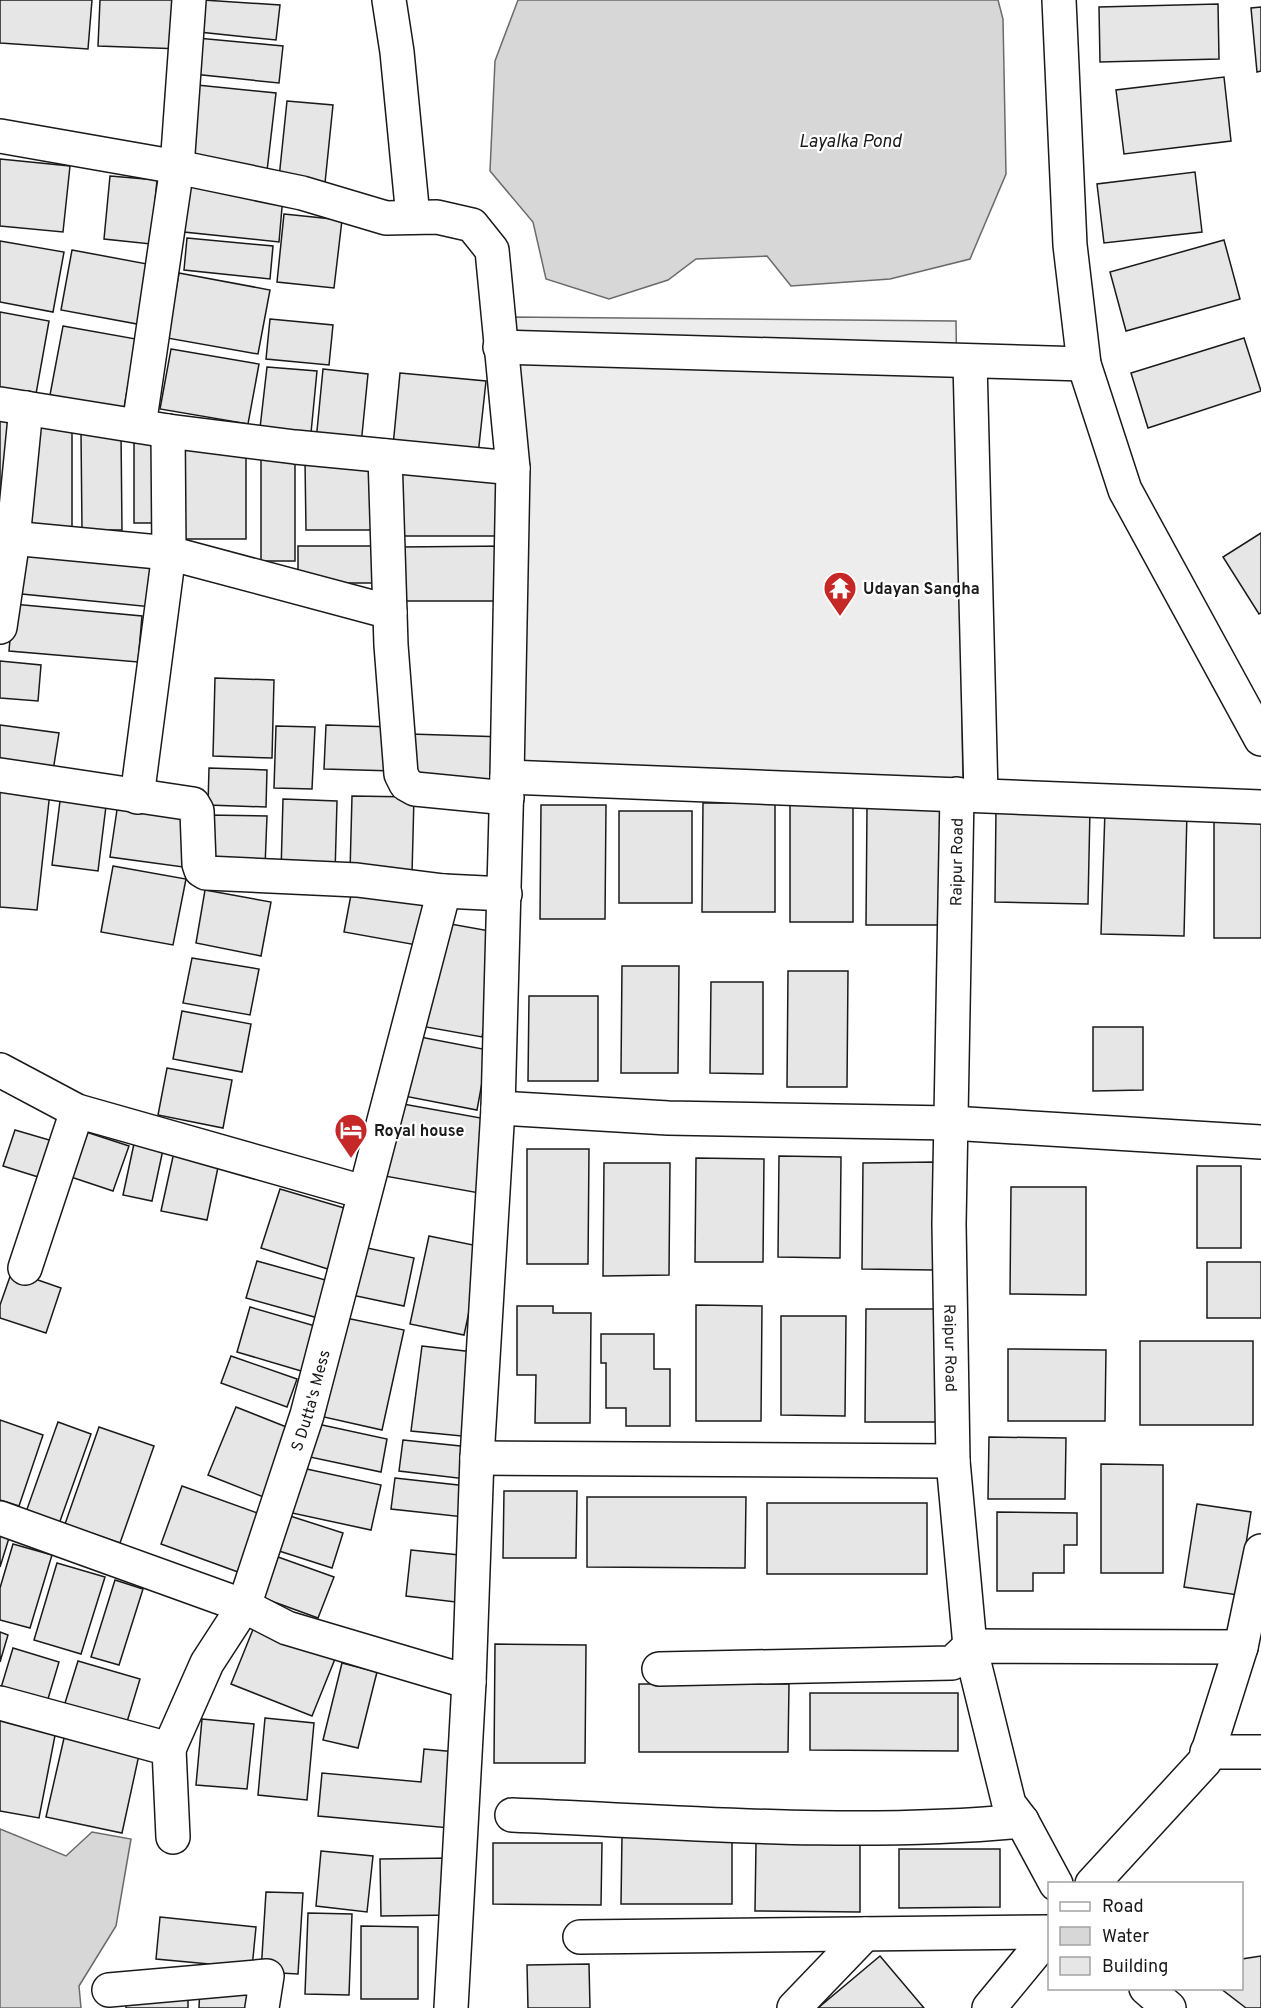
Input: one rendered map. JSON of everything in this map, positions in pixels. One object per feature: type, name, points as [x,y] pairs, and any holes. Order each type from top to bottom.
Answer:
[{"type":"street","points":[[136,797],[169,554],[154,429],[189,0]]},
{"type":"street","points":[[389,0],[398,52],[413,217]]},
{"type":"street","points":[[1059,0],[1070,245],[1084,364],[1125,490],[1261,739]]},
{"type":"street","points":[[0,136],[177,167],[302,193],[386,218],[438,217],[472,225],[492,250],[513,468],[505,894],[498,1108],[477,1458],[469,1682],[450,2008]]},
{"type":"street","points":[[500,347],[970,363],[1084,364]]},
{"type":"street","name":"Raipur Road","points":[[970,363],[969,794],[951,1124],[949,1224],[953,1461],[970,1646],[1009,1804],[1022,1821],[1055,1882]]},
{"type":"street","points":[[0,627],[13,406],[154,429],[385,456],[513,468]]},
{"type":"street","points":[[385,456],[390,612],[399,759],[406,784],[415,789],[507,788],[969,794],[1261,807]]},
{"type":"street","points":[[6,538],[169,554],[390,612]]},
{"type":"street","points":[[0,775],[136,797],[186,801],[193,804],[197,811],[199,864],[201,870],[206,873],[357,880],[444,891],[505,894]]},
{"type":"street","name":"S Dutta's Mess","points":[[169,1749],[207,1663],[244,1606],[307,1415],[363,1192],[444,891]]},
{"type":"street","points":[[0,1070],[76,1111],[363,1192]]},
{"type":"street","points":[[498,1108],[668,1118],[951,1124],[1261,1142]]},
{"type":"street","points":[[25,1268],[76,1111]]},
{"type":"street","points":[[477,1458],[953,1461]]},
{"type":"street","points":[[0,1518],[244,1606],[287,1628],[469,1682]]},
{"type":"street","points":[[1094,1882],[1205,1761],[1241,1647],[1261,1551]]},
{"type":"street","points":[[659,1669],[952,1663],[970,1646],[1241,1647]]},
{"type":"street","points":[[0,1703],[169,1749],[173,1837]]},
{"type":"street","points":[[1208,1752],[1261,1752]]},
{"type":"street","points":[[512,1815],[819,1829],[948,1828],[1022,1821]]},
{"type":"street","points":[[580,1937],[1048,1933]]},
{"type":"street","points":[[794,2008],[865,1934]]},
{"type":"street","points":[[989,2008],[1048,1935]]},
{"type":"street","points":[[109,1990],[267,1976],[262,2008]]},
{"type":"street","points":[[1147,1990],[1169,2008]]},
{"type":"shaded area","points":[[509,317],[956,321],[963,787],[508,767]]},
{"type":"water","name":"Layalka Pond","points":[[518,0],[998,0],[1003,19],[1006,174],[970,259],[890,279],[791,286],[767,256],[696,259],[668,280],[609,299],[546,279],[533,222],[490,171],[495,61]]},
{"type":"water","points":[[0,1829],[66,1856],[92,1832],[131,1839],[116,1926],[79,1986],[81,2008],[0,2008]]},
{"type":"building","points":[[0,0],[92,0],[88,49],[0,43]]},
{"type":"building","points":[[100,0],[184,0],[182,49],[98,46]]},
{"type":"building","points":[[203,0],[280,5],[276,40],[199,32]]},
{"type":"building","points":[[1218,4],[1219,59],[1100,62],[1099,7]]},
{"type":"building","points":[[1261,7],[1261,71],[1257,72],[1251,8]]},
{"type":"building","points":[[197,38],[283,46],[279,83],[193,74]]},
{"type":"building","points":[[1224,77],[1231,141],[1124,154],[1116,90]]},
{"type":"building","points":[[197,85],[276,93],[267,171],[189,164]]},
{"type":"building","points":[[287,101],[333,105],[325,183],[279,178]]},
{"type":"building","points":[[0,159],[70,166],[63,232],[0,226]]},
{"type":"building","points":[[1195,172],[1202,232],[1104,243],[1097,184]]},
{"type":"building","points":[[110,176],[157,180],[151,244],[104,239]]},
{"type":"building","points":[[188,186],[283,196],[279,242],[184,232]]},
{"type":"building","points":[[284,214],[342,220],[334,288],[277,282]]},
{"type":"building","points":[[187,238],[273,246],[270,279],[184,270]]},
{"type":"building","points":[[1224,240],[1240,299],[1126,331],[1110,272]]},
{"type":"building","points":[[0,241],[64,252],[53,312],[0,302]]},
{"type":"building","points":[[72,250],[158,266],[148,326],[61,310]]},
{"type":"building","points":[[179,273],[270,290],[258,354],[167,338]]},
{"type":"building","points":[[0,312],[49,321],[36,394],[0,388]]},
{"type":"building","points":[[270,319],[333,325],[329,365],[266,359]]},
{"type":"building","points":[[63,326],[136,339],[124,408],[50,395]]},
{"type":"building","points":[[1244,338],[1261,391],[1148,428],[1131,373]]},
{"type":"building","points":[[171,349],[259,364],[248,424],[160,409]]},
{"type":"building","points":[[267,367],[317,371],[311,433],[260,428]]},
{"type":"building","points":[[323,369],[368,374],[361,445],[316,441]]},
{"type":"building","points":[[400,373],[486,381],[478,455],[393,446]]},
{"type":"building","points":[[0,420],[20,424],[0,529]]},
{"type":"building","points":[[72,423],[72,536],[31,536],[30,424]]},
{"type":"building","points":[[121,432],[122,530],[82,530],[81,433]]},
{"type":"building","points":[[134,442],[160,442],[160,523],[134,523]]},
{"type":"building","points":[[246,447],[246,539],[174,539],[173,448]]},
{"type":"building","points":[[295,450],[295,561],[261,561],[261,451]]},
{"type":"building","points":[[376,460],[376,530],[306,530],[305,461]]},
{"type":"building","points":[[393,474],[509,474],[510,536],[393,536]]},
{"type":"building","points":[[1261,533],[1261,613],[1259,614],[1223,557]]},
{"type":"building","points":[[17,545],[157,558],[152,607],[12,593]]},
{"type":"building","points":[[298,546],[382,546],[382,583],[298,583]]},
{"type":"building","points":[[506,546],[507,601],[401,601],[400,547]]},
{"type":"building","points":[[13,604],[142,616],[138,662],[9,651]]},
{"type":"building","points":[[0,661],[41,665],[38,701],[0,698]]},
{"type":"building","points":[[215,678],[274,680],[272,758],[213,756]]},
{"type":"building","points":[[0,725],[59,733],[53,771],[0,763]]},
{"type":"building","points":[[326,725],[395,727],[394,771],[324,769]]},
{"type":"building","points":[[276,726],[315,727],[312,789],[274,788]]},
{"type":"building","points":[[410,734],[505,737],[503,781],[408,778]]},
{"type":"building","points":[[209,768],[267,770],[266,807],[208,805]]},
{"type":"building","points":[[0,787],[50,792],[37,910],[0,907]]},
{"type":"building","points":[[61,793],[107,798],[98,871],[52,865]]},
{"type":"building","points":[[352,796],[414,797],[412,874],[350,872]]},
{"type":"building","points":[[283,799],[337,801],[335,874],[281,872]]},
{"type":"building","points":[[118,803],[191,813],[183,867],[110,857]]},
{"type":"building","points":[[703,803],[775,803],[775,912],[702,912]]},
{"type":"building","points":[[541,805],[606,805],[605,919],[540,919]]},
{"type":"building","points":[[790,805],[853,806],[853,922],[790,922]]},
{"type":"building","points":[[996,807],[1090,809],[1088,904],[995,902]]},
{"type":"building","points":[[867,808],[942,809],[942,925],[866,925]]},
{"type":"building","points":[[1105,810],[1187,812],[1184,936],[1101,934]]},
{"type":"building","points":[[619,811],[692,811],[692,903],[619,903]]},
{"type":"building","points":[[206,815],[267,816],[265,867],[205,865]]},
{"type":"building","points":[[1214,819],[1261,819],[1261,938],[1214,938]]},
{"type":"building","points":[[113,866],[186,879],[173,945],[101,932]]},
{"type":"building","points":[[353,884],[431,898],[422,946],[344,932]]},
{"type":"building","points":[[205,890],[271,902],[261,956],[196,943]]},
{"type":"building","points":[[445,923],[501,933],[482,1037],[426,1027]]},
{"type":"building","points":[[192,958],[259,969],[250,1015],[183,1003]]},
{"type":"building","points":[[622,966],[679,966],[678,1073],[621,1073]]},
{"type":"building","points":[[788,971],[848,971],[847,1087],[787,1087]]},
{"type":"building","points":[[711,982],[763,982],[763,1074],[710,1073]]},
{"type":"building","points":[[529,996],[598,996],[598,1081],[528,1081]]},
{"type":"building","points":[[182,1011],[251,1024],[242,1072],[173,1059]]},
{"type":"building","points":[[1093,1027],[1143,1027],[1143,1090],[1093,1091]]},
{"type":"building","points":[[415,1036],[488,1050],[477,1110],[404,1096]]},
{"type":"building","points":[[167,1068],[232,1080],[223,1128],[158,1115]]},
{"type":"building","points":[[392,1102],[492,1120],[479,1193],[379,1175]]},
{"type":"building","points":[[77,1129],[129,1146],[113,1191],[62,1174]]},
{"type":"building","points":[[15,1130],[63,1144],[51,1181],[3,1166]]},
{"type":"building","points":[[135,1139],[164,1145],[152,1201],[123,1195]]},
{"type":"building","points":[[176,1143],[221,1153],[207,1220],[161,1211]]},
{"type":"building","points":[[527,1149],[589,1149],[588,1264],[527,1264]]},
{"type":"building","points":[[779,1156],[841,1157],[840,1258],[778,1257]]},
{"type":"building","points":[[696,1158],[764,1159],[763,1262],[695,1262]]},
{"type":"building","points":[[934,1162],[934,1270],[862,1269],[863,1163]]},
{"type":"building","points":[[604,1163],[670,1163],[669,1275],[603,1276]]},
{"type":"building","points":[[1197,1166],[1241,1166],[1241,1248],[1197,1248]]},
{"type":"building","points":[[1011,1187],[1086,1187],[1086,1295],[1010,1294]]},
{"type":"building","points":[[280,1189],[351,1210],[331,1270],[261,1248]]},
{"type":"building","points":[[429,1236],[483,1247],[464,1335],[410,1324]]},
{"type":"building","points":[[358,1246],[414,1258],[404,1306],[347,1294]]},
{"type":"building","points":[[257,1261],[329,1281],[318,1318],[246,1298]]},
{"type":"building","points":[[1207,1262],[1261,1262],[1261,1318],[1207,1318]]},
{"type":"building","points":[[12,1271],[61,1288],[46,1333],[0,1318],[0,1305]]},
{"type":"building","points":[[696,1305],[762,1306],[761,1421],[696,1421]]},
{"type":"building","points":[[517,1306],[553,1306],[553,1313],[591,1313],[590,1423],[535,1423],[536,1375],[517,1375]]},
{"type":"building","points":[[250,1307],[322,1328],[308,1373],[237,1352]]},
{"type":"building","points":[[866,1309],[937,1309],[936,1422],[865,1422]]},
{"type":"building","points":[[781,1316],[846,1316],[845,1416],[781,1415]]},
{"type":"building","points":[[346,1318],[404,1330],[382,1430],[324,1417]]},
{"type":"building","points":[[601,1334],[654,1334],[654,1369],[670,1369],[670,1426],[626,1426],[626,1408],[606,1408],[606,1363],[601,1363]]},
{"type":"building","points":[[1140,1341],[1253,1341],[1253,1425],[1140,1425]]},
{"type":"building","points":[[422,1346],[482,1353],[472,1437],[411,1431]]},
{"type":"building","points":[[1008,1349],[1106,1350],[1105,1421],[1008,1421]]},
{"type":"building","points":[[231,1356],[297,1379],[287,1407],[221,1383]]},
{"type":"building","points":[[236,1407],[294,1430],[266,1498],[208,1475]]},
{"type":"building","points":[[0,1420],[43,1435],[19,1506],[0,1500]]},
{"type":"building","points":[[58,1422],[91,1434],[59,1524],[26,1512]]},
{"type":"building","points":[[313,1423],[387,1439],[381,1472],[305,1456]]},
{"type":"building","points":[[99,1427],[154,1446],[120,1543],[65,1524]]},
{"type":"building","points":[[989,1437],[1066,1438],[1065,1499],[988,1499]]},
{"type":"building","points":[[403,1440],[470,1447],[466,1479],[399,1471]]},
{"type":"building","points":[[1101,1464],[1163,1465],[1163,1573],[1101,1573]]},
{"type":"building","points":[[302,1468],[381,1485],[371,1530],[292,1513]]},
{"type":"building","points":[[395,1478],[467,1486],[464,1517],[391,1509]]},
{"type":"building","points":[[182,1486],[260,1514],[238,1572],[161,1544]]},
{"type":"building","points":[[504,1491],[577,1491],[576,1558],[503,1558]]},
{"type":"building","points":[[587,1497],[746,1497],[745,1568],[587,1567]]},
{"type":"building","points":[[767,1503],[927,1503],[927,1574],[767,1574]]},
{"type":"building","points":[[1197,1504],[1251,1512],[1238,1595],[1184,1587]]},
{"type":"building","points":[[997,1512],[1077,1513],[1077,1545],[1064,1545],[1064,1573],[1033,1573],[1033,1591],[997,1591]]},
{"type":"building","points":[[287,1515],[343,1533],[332,1568],[276,1550]]},
{"type":"building","points":[[0,1535],[9,1538],[0,1567]]},
{"type":"building","points":[[13,1544],[52,1555],[30,1628],[0,1620],[0,1588]]},
{"type":"building","points":[[411,1550],[469,1556],[464,1603],[406,1596]]},
{"type":"building","points":[[278,1557],[334,1577],[318,1618],[263,1598]]},
{"type":"building","points":[[57,1563],[105,1577],[81,1654],[34,1640]]},
{"type":"building","points":[[115,1580],[143,1589],[119,1665],[91,1657]]},
{"type":"building","points":[[254,1627],[335,1659],[312,1716],[231,1684]]},
{"type":"building","points":[[0,1632],[8,1635],[0,1662]]},
{"type":"building","points":[[495,1644],[586,1645],[585,1763],[494,1763]]},
{"type":"building","points":[[13,1648],[59,1662],[45,1709],[0,1691]]},
{"type":"building","points":[[78,1661],[140,1679],[123,1735],[61,1716]]},
{"type":"building","points":[[342,1663],[377,1672],[358,1748],[323,1740]]},
{"type":"building","points":[[639,1684],[789,1684],[788,1752],[639,1752]]},
{"type":"building","points":[[810,1693],[958,1693],[958,1751],[810,1750]]},
{"type":"building","points":[[0,1709],[58,1720],[39,1818],[0,1811]]},
{"type":"building","points":[[265,1718],[314,1723],[307,1800],[258,1795]]},
{"type":"building","points":[[202,1719],[254,1724],[247,1789],[196,1785]]},
{"type":"building","points":[[67,1725],[142,1741],[122,1833],[46,1817]]},
{"type":"building","points":[[424,1749],[457,1752],[450,1828],[318,1816],[322,1773],[421,1782]]},
{"type":"building","points":[[622,1836],[732,1836],[732,1904],[621,1904]]},
{"type":"building","points":[[493,1843],[602,1843],[601,1905],[493,1904]]},
{"type":"building","points":[[756,1843],[860,1843],[860,1912],[755,1911]]},
{"type":"building","points":[[899,1849],[1000,1849],[1000,1907],[899,1908]]},
{"type":"building","points":[[321,1851],[373,1856],[367,1912],[316,1906]]},
{"type":"building","points":[[451,1858],[452,1915],[381,1916],[380,1859]]},
{"type":"building","points":[[266,1892],[303,1893],[298,1974],[261,1972]]},
{"type":"building","points":[[308,1913],[352,1914],[349,1995],[305,1994]]},
{"type":"building","points":[[160,1917],[256,1927],[252,1968],[156,1959]]},
{"type":"building","points":[[361,1926],[418,1927],[418,1999],[361,1999]]},
{"type":"building","points":[[880,1956],[924,2008],[818,2008]]},
{"type":"building","points":[[1261,1956],[1261,2008],[1246,2008],[1223,1990],[1243,1990],[1243,1959]]},
{"type":"building","points":[[589,1964],[590,2008],[528,2008],[527,1965]]},
{"type":"building","points":[[200,1985],[258,1987],[258,2008],[199,2008]]},
{"type":"building","points":[[126,1994],[188,1995],[188,2008],[126,2008]]},
{"type":"place","name":"Udayan Sangha","points":[[840,617]]},
{"type":"place","name":"Royal house","points":[[351,1159]]}]
